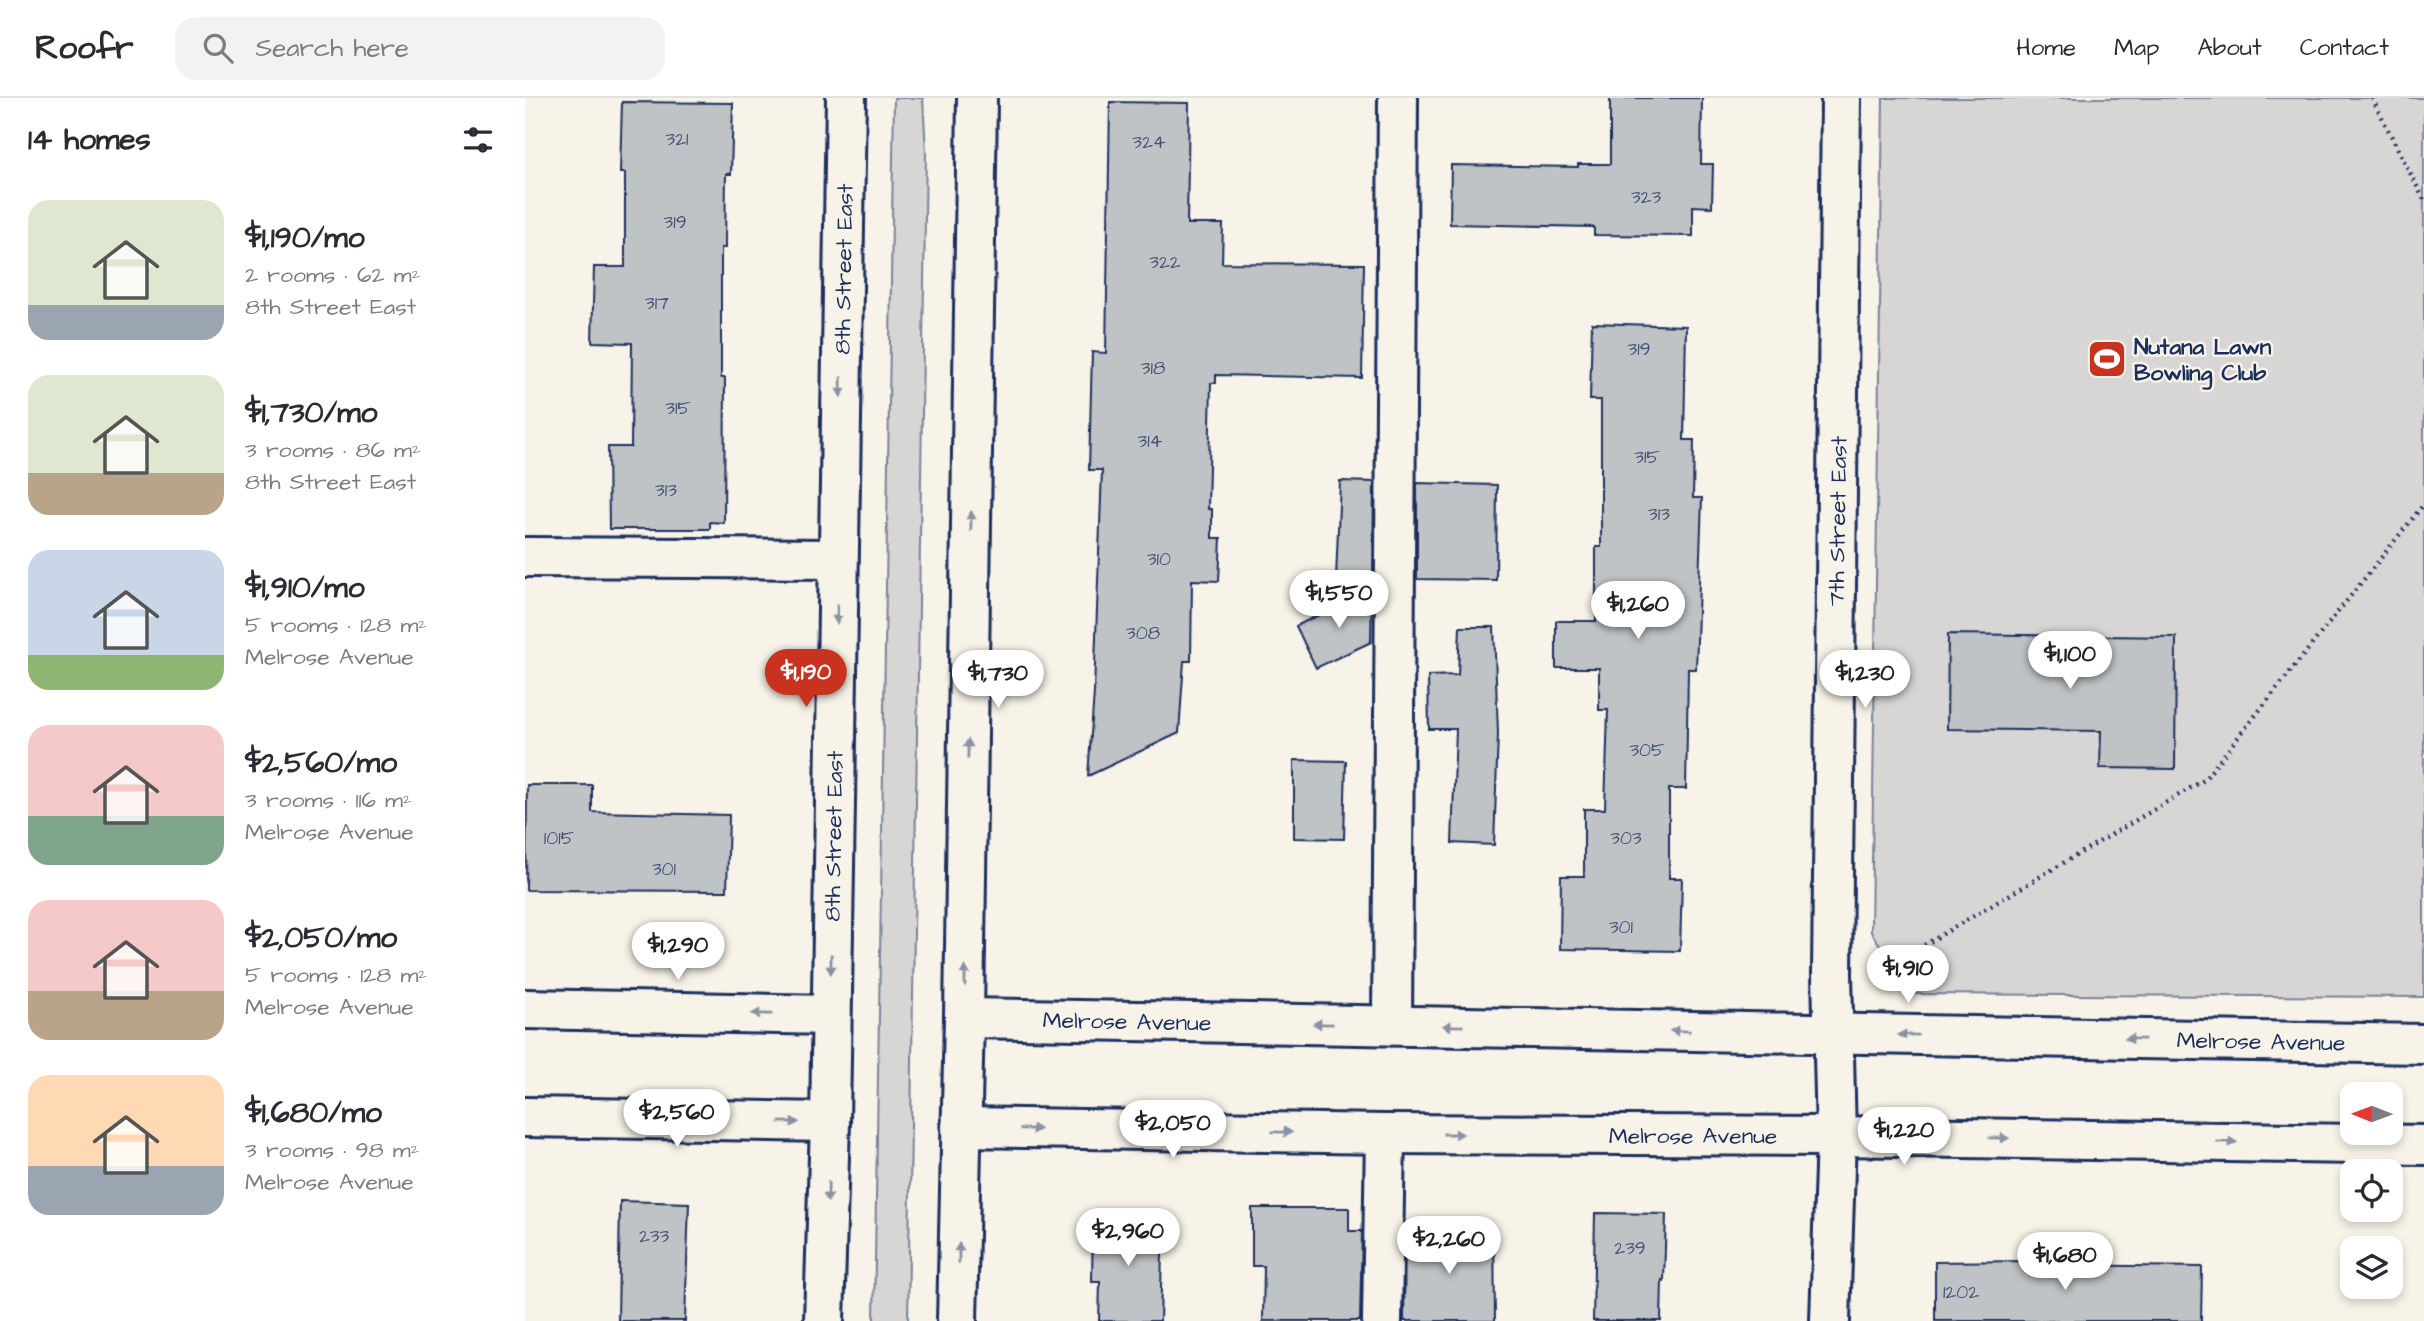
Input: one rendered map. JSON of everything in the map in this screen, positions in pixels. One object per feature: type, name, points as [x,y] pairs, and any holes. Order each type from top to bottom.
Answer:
[{"type":"street","name":"8th Street East","points":[[824,1321],[830,1122],[846,98]]},
{"type":"street","points":[[957,1321],[977,98]]},
{"type":"street","points":[[1392,1025],[1398,98]]},
{"type":"street","name":"7th Street East","points":[[1830,1321],[1836,1136],[1832,974],[1841,98]]},
{"type":"street","points":[[525,557],[838,559]]},
{"type":"street","points":[[525,1009],[831,1015]]},
{"type":"street","name":"Melrose Avenue","points":[[964,1018],[2424,1044]]},
{"type":"street","points":[[525,1117],[830,1122]]},
{"type":"street","name":"Melrose Avenue","points":[[961,1127],[2424,1145]]},
{"type":"street","points":[[1382,1321],[1385,1134]]},
{"type":"path","points":[[2372,98],[2424,200]]},
{"type":"path","points":[[1832,974],[1878,972],[2204,780],[2424,504]]},
{"type":"shaded area","points":[[894,98],[923,98],[926,152],[908,1321],[874,1321]]},
{"type":"shaded area","points":[[1883,98],[2424,98],[2424,997],[1914,994],[1871,932]]},
{"type":"building","points":[[1610,98],[1702,98],[1701,164],[1713,164],[1712,207],[1693,206],[1693,236],[1594,235],[1594,227],[1450,224],[1451,165],[1578,167],[1578,164],[1610,164]]},
{"type":"building","points":[[622,102],[733,103],[731,174],[726,174],[725,248],[721,248],[721,378],[725,378],[724,523],[710,522],[710,529],[609,529],[608,447],[631,447],[632,343],[592,342],[594,267],[625,267],[625,173],[620,173]]},
{"type":"building","points":[[1110,102],[1189,103],[1187,224],[1223,224],[1222,263],[1364,264],[1362,378],[1216,375],[1216,383],[1211,383],[1208,509],[1212,509],[1212,538],[1221,538],[1219,581],[1192,580],[1191,661],[1184,661],[1179,733],[1088,776],[1094,692],[1102,470],[1089,470],[1092,352],[1106,353]]},
{"type":"building","points":[[1592,323],[1686,326],[1684,440],[1694,440],[1693,498],[1702,498],[1696,669],[1688,669],[1686,789],[1669,789],[1669,878],[1682,878],[1680,951],[1560,949],[1561,876],[1584,876],[1584,809],[1605,809],[1608,710],[1599,710],[1599,668],[1556,668],[1556,621],[1596,621],[1596,547],[1601,547],[1601,400],[1590,400]]},
{"type":"building","points":[[1340,481],[1374,482],[1373,578],[1336,578]]},
{"type":"building","points":[[1417,483],[1497,485],[1496,580],[1417,579]]},
{"type":"building","points":[[1372,589],[1371,642],[1316,668],[1296,626]]},
{"type":"building","points":[[1460,627],[1494,627],[1498,733],[1494,845],[1452,843],[1456,729],[1429,729],[1428,676],[1458,675]]},
{"type":"building","points":[[1948,634],[2176,637],[2175,769],[2100,768],[2101,731],[1947,729]]},
{"type":"building","points":[[1294,760],[1346,761],[1344,839],[1294,838]]},
{"type":"building","points":[[527,785],[592,785],[592,812],[729,815],[727,891],[526,890]]},
{"type":"building","points":[[620,1201],[689,1203],[685,1321],[618,1321]]},
{"type":"building","points":[[1252,1208],[1349,1208],[1349,1231],[1362,1231],[1360,1321],[1263,1321],[1264,1266],[1252,1266]]},
{"type":"building","points":[[1595,1213],[1666,1214],[1661,1321],[1593,1321]]},
{"type":"building","points":[[1093,1218],[1163,1220],[1160,1321],[1099,1321],[1100,1282],[1092,1282]]},
{"type":"building","points":[[1405,1231],[1494,1232],[1495,1321],[1404,1321]]},
{"type":"building","points":[[1935,1262],[2058,1262],[2058,1265],[2202,1267],[2201,1321],[1935,1321]]},
{"type":"place","name":"Nutana Lawn Bowling Club","points":[[2107,359]]}]
